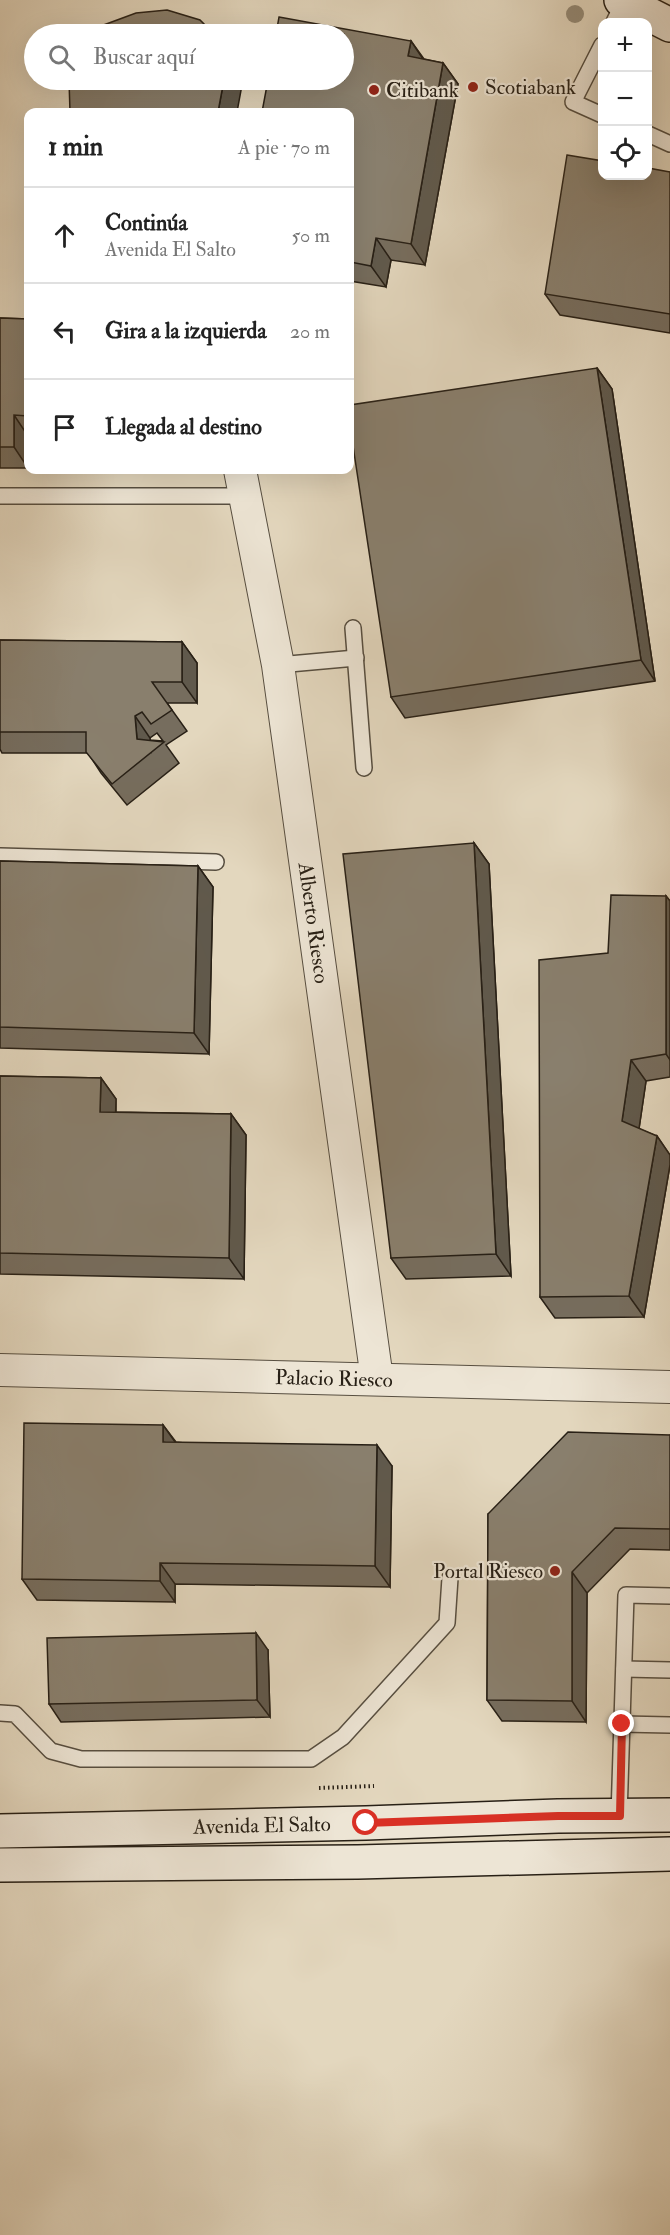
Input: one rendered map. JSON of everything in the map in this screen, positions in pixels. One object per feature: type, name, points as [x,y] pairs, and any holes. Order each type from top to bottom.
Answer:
[{"type":"main road","points":[[619,8],[670,25]]},
{"type":"main road","name":"Avenida El Salto","points":[[0,1831],[366,1823],[547,1816],[670,1815]]},
{"type":"main road","name":"Avenida El Salto","points":[[0,1865],[358,1862],[670,1854]]},
{"type":"street","name":"Alberto Riesco","points":[[243,483],[278,665],[377,1379]]},
{"type":"street","name":"Palacio Riesco","points":[[0,1370],[670,1387]]},
{"type":"lane","points":[[598,54],[573,102],[598,113]]},
{"type":"lane","points":[[652,136],[670,144]]},
{"type":"lane","points":[[0,496],[243,483]]},
{"type":"lane","points":[[353,628],[364,768]]},
{"type":"lane","points":[[278,665],[356,657]]},
{"type":"lane","points":[[0,856],[216,862]]},
{"type":"lane","points":[[0,1713],[15,1714],[51,1751],[81,1759],[311,1758],[344,1737],[447,1623],[450,1578]]},
{"type":"lane","points":[[620,1816],[626,1595],[670,1596]]},
{"type":"lane","points":[[624,1669],[670,1670]]},
{"type":"lane","points":[[622,1724],[670,1725]]},
{"type":"building","points":[[167,10],[200,20],[204,24],[106,24],[136,13]]},
{"type":"building","points":[[279,17],[318,24],[278,24]]},
{"type":"building","points":[[354,31],[411,41],[408,56],[443,63],[411,244],[376,238],[371,266],[354,263],[354,108],[263,108],[266,90],[354,90]]},
{"type":"building","points":[[69,90],[222,90],[219,108],[70,108]]},
{"type":"building","points":[[567,155],[598,160],[598,180],[652,180],[652,169],[670,172],[670,314],[545,294]]},
{"type":"building","points":[[0,318],[24,319],[24,416],[14,415],[14,447],[0,447]]},
{"type":"building","points":[[597,368],[641,660],[391,697],[354,452],[354,404]]},
{"type":"building","points":[[0,640],[182,642],[182,682],[152,682],[172,710],[151,724],[142,712],[135,716],[137,739],[164,742],[112,784],[86,752],[86,732],[0,732]]},
{"type":"building","points":[[474,843],[496,1254],[391,1258],[343,854]]},
{"type":"building","points":[[0,861],[198,866],[194,1033],[0,1027]]},
{"type":"building","points":[[611,895],[666,896],[666,1054],[631,1060],[622,1121],[657,1136],[629,1296],[540,1297],[539,960],[608,953]]},
{"type":"building","points":[[0,1076],[101,1078],[100,1112],[231,1114],[229,1258],[0,1253]]},
{"type":"building","points":[[24,1423],[163,1425],[163,1442],[377,1445],[375,1566],[160,1563],[160,1581],[22,1579]]},
{"type":"building","name":"Portal Riesco","points":[[568,1432],[670,1435],[670,1529],[615,1528],[572,1572],[572,1701],[487,1700],[488,1514]]},
{"type":"building","points":[[256,1633],[257,1700],[49,1704],[47,1638]]},
{"type":"place","name":"Scotiabank","points":[[473,87]]},
{"type":"place","name":"Citibank","points":[[374,90]]},
{"type":"place","name":"Portal Riesco","points":[[555,1571]]},
{"type":"route","points":[[366,1823],[620,1816],[622,1724]]}]
